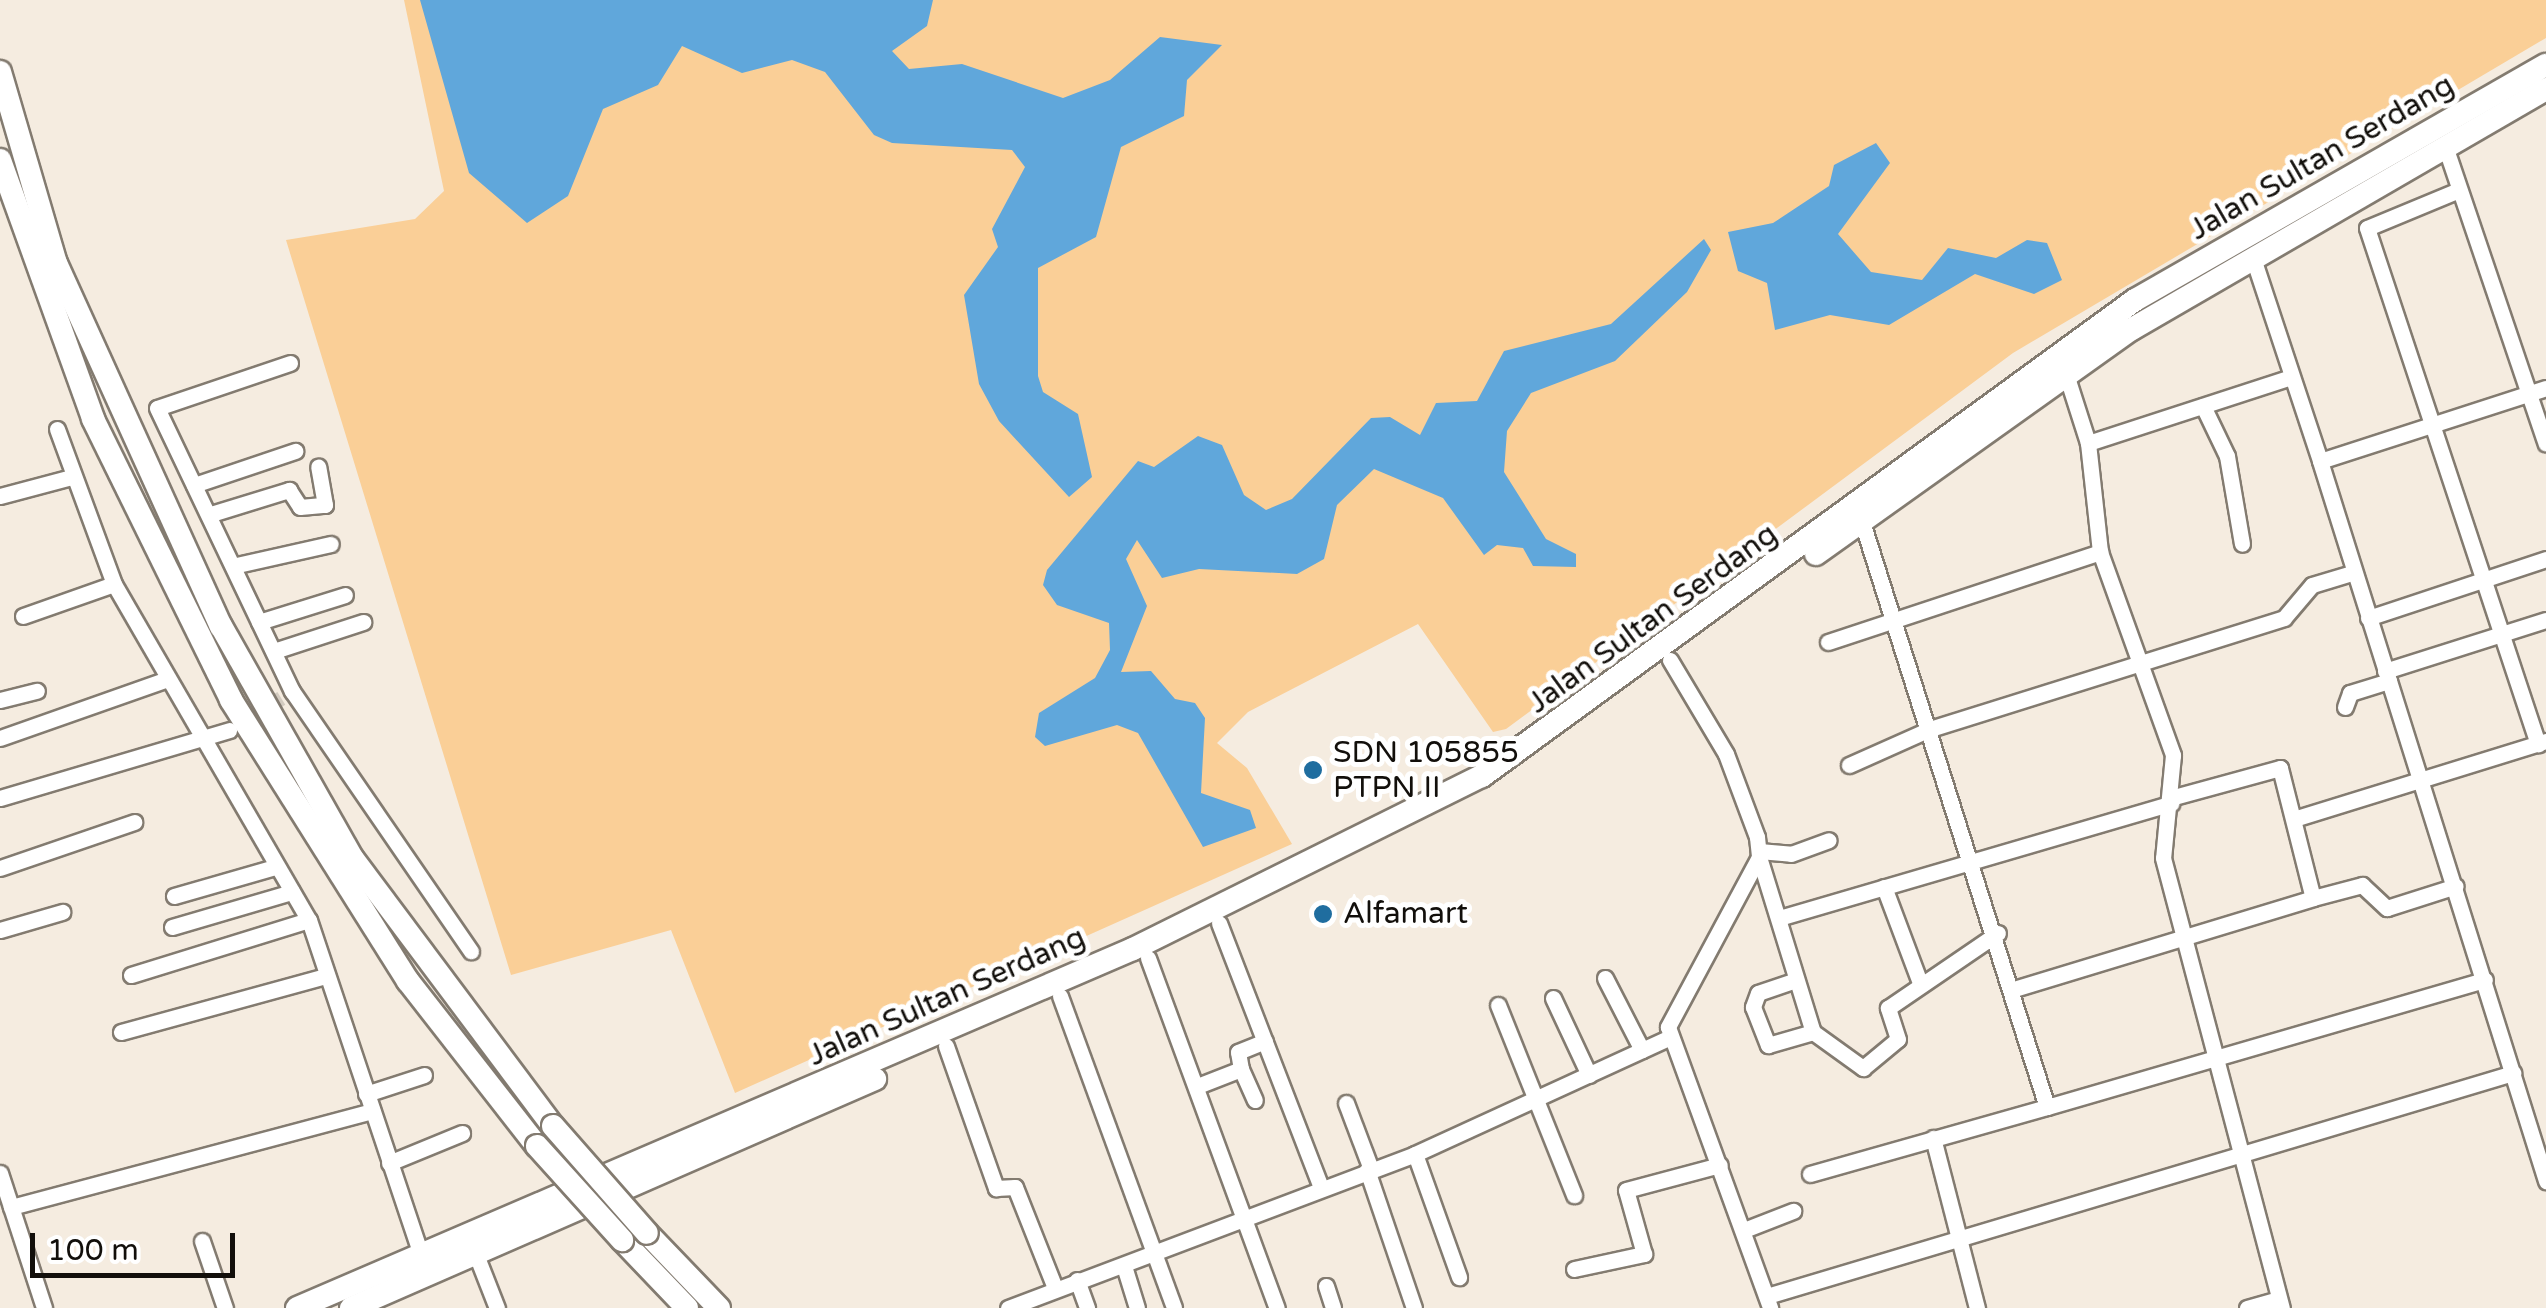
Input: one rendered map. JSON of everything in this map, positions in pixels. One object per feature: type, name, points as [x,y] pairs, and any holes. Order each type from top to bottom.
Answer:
[{"type":"highway","name":"Jalan Sultan Serdang","points":[[297,1308],[421,1254],[946,1046],[1148,958],[1500,779],[1862,522],[2060,366],[2136,300],[2546,65]]},
{"type":"highway","points":[[0,72],[56,263],[221,626],[353,858],[553,1126],[719,1308]]},
{"type":"highway","name":"Jalan Sultan Serdang","points":[[351,1308],[477,1256],[1164,934],[1482,776],[2060,366],[2546,89]]},
{"type":"highway","points":[[0,160],[93,419],[231,700],[408,982],[537,1146],[687,1308]]},
{"type":"street","points":[[2446,149],[2454,192],[2546,444]]},
{"type":"street","points":[[2297,818],[2422,776],[2542,742],[2501,635],[2367,228],[2454,192]]},
{"type":"street","points":[[2252,258],[2422,776],[2546,1180]]},
{"type":"street","points":[[290,363],[159,403],[274,651],[287,694],[471,950]]},
{"type":"street","points":[[2060,366],[2088,443],[2100,552],[2173,756],[2173,800],[2162,858],[2280,1304],[2246,1308]]},
{"type":"street","points":[[2088,443],[2291,377]]},
{"type":"street","points":[[2320,461],[2546,388]]},
{"type":"street","points":[[2202,406],[2230,468],[2242,544]]},
{"type":"street","points":[[57,430],[114,584],[197,738],[308,920],[421,1254]]},
{"type":"street","points":[[194,485],[295,451]]},
{"type":"street","points":[[211,514],[289,490],[300,507],[325,505],[318,467]]},
{"type":"street","points":[[0,496],[72,477]]},
{"type":"street","points":[[1862,522],[1898,616],[1930,729],[1998,934],[2047,1107]]},
{"type":"street","points":[[236,566],[331,544]]},
{"type":"street","points":[[1828,642],[2100,552]]},
{"type":"street","points":[[2368,618],[2546,559]]},
{"type":"street","points":[[1849,765],[1930,729],[2143,666],[2284,618],[2312,585],[2352,572]]},
{"type":"street","points":[[23,616],[114,584]]},
{"type":"street","points":[[259,622],[345,595]]},
{"type":"street","points":[[2345,707],[2350,693],[2387,676],[2546,620]]},
{"type":"street","points":[[274,651],[363,622]]},
{"type":"street","points":[[1670,660],[1740,782],[1813,1032],[1841,1058],[1870,1068],[1898,1039],[1888,1008],[1998,934]]},
{"type":"street","points":[[0,738],[165,680]]},
{"type":"street","points":[[0,700],[38,691]]},
{"type":"street","points":[[0,798],[229,730]]},
{"type":"street","points":[[1779,918],[2276,766],[2297,818],[2313,898]]},
{"type":"street","points":[[0,868],[134,822]]},
{"type":"street","points":[[1759,854],[1791,854],[1829,840]]},
{"type":"street","points":[[1759,854],[1674,1009],[1670,1037],[1768,1302],[1960,1238],[2240,1160],[2513,1072]]},
{"type":"street","points":[[174,896],[275,866]]},
{"type":"street","points":[[2014,989],[2183,934],[2362,885],[2387,908],[2456,886]]},
{"type":"street","points":[[1884,887],[1920,983]]},
{"type":"street","points":[[172,927],[292,892]]},
{"type":"street","points":[[0,930],[62,912]]},
{"type":"street","points":[[131,974],[308,920]]},
{"type":"street","points":[[1218,922],[1321,1188]]},
{"type":"street","points":[[1148,958],[1200,1085],[1277,1308]]},
{"type":"street","points":[[120,1032],[326,976]]},
{"type":"street","points":[[1605,978],[1642,1050]]},
{"type":"street","points":[[1796,980],[1758,993],[1753,1007],[1768,1045],[1813,1032]]},
{"type":"street","points":[[1810,1174],[2484,980]]},
{"type":"street","points":[[1060,996],[1174,1308]]},
{"type":"street","points":[[1553,998],[1589,1076]]},
{"type":"street","points":[[1498,1006],[1574,1195]]},
{"type":"street","points":[[1008,1308],[1054,1288],[1157,1255],[1243,1217],[1414,1154],[1670,1037]]},
{"type":"street","points":[[1255,1100],[1238,1052],[1266,1041]]},
{"type":"street","points":[[946,1046],[996,1188],[1015,1187],[1054,1288]]},
{"type":"street","points":[[1200,1085],[1241,1069]]},
{"type":"street","points":[[366,1094],[424,1075]]},
{"type":"street","points":[[1346,1103],[1414,1308]]},
{"type":"street","points":[[12,1206],[372,1111]]},
{"type":"street","points":[[389,1163],[462,1132]]},
{"type":"street","points":[[1933,1138],[1977,1308]]},
{"type":"street","points":[[1414,1154],[1460,1277]]},
{"type":"street","points":[[1574,1269],[1644,1254],[1626,1190],[1720,1165]]},
{"type":"street","points":[[0,1173],[44,1308]]},
{"type":"street","points":[[1744,1230],[1793,1212]]},
{"type":"street","points":[[202,1241],[226,1308]]},
{"type":"street","points":[[477,1256],[497,1308]]},
{"type":"street","points":[[1124,1266],[1137,1308]]},
{"type":"street","points":[[1077,1280],[1087,1308]]},
{"type":"street","points":[[1326,1286],[1333,1308]]},
{"type":"shaded area","points":[[404,0],[2546,0],[2546,38],[2013,353],[1506,729],[1493,732],[1418,624],[1248,712],[1217,743],[1247,768],[1292,844],[735,1093],[671,930],[511,975],[286,240],[415,219],[444,191]]},
{"type":"water","points":[[420,0],[933,0],[927,26],[892,51],[909,69],[962,64],[1063,98],[1110,80],[1160,37],[1222,45],[1187,80],[1184,116],[1121,147],[1096,237],[1038,268],[1038,376],[1043,392],[1078,414],[1092,477],[1069,497],[999,421],[979,384],[964,295],[998,247],[992,229],[1025,167],[1012,150],[892,143],[874,135],[825,72],[792,60],[742,73],[682,46],[658,85],[603,109],[568,196],[527,223],[469,173]]},
{"type":"water","points":[[1876,143],[1890,163],[1838,234],[1871,272],[1922,280],[1948,248],[1996,258],[2027,240],[2047,243],[2062,280],[2034,294],[1975,274],[1889,325],[1830,315],[1775,330],[1767,283],[1738,271],[1728,232],[1773,223],[1829,186],[1834,165]]},
{"type":"water","points":[[1704,239],[1711,250],[1687,292],[1615,361],[1531,393],[1507,431],[1504,472],[1546,539],[1576,554],[1576,567],[1533,566],[1523,548],[1497,545],[1484,555],[1443,498],[1374,469],[1337,505],[1324,559],[1297,574],[1199,569],[1162,578],[1137,540],[1126,559],[1147,606],[1121,672],[1151,671],[1175,699],[1195,703],[1205,718],[1201,793],[1250,810],[1256,828],[1203,847],[1138,733],[1117,725],[1045,746],[1035,737],[1039,713],[1095,678],[1110,650],[1109,623],[1057,605],[1043,585],[1047,570],[1138,461],[1154,467],[1198,436],[1222,445],[1244,495],[1266,510],[1292,499],[1371,418],[1390,417],[1420,435],[1436,403],[1477,401],[1504,351],[1611,324]]},
{"type":"tunnel","points":[[237,725],[281,698]]},
{"type":"place","name":"SDN 105855 PTPN II","points":[[1313,770]]},
{"type":"place","name":"Alfamart","points":[[1323,914]]}]
